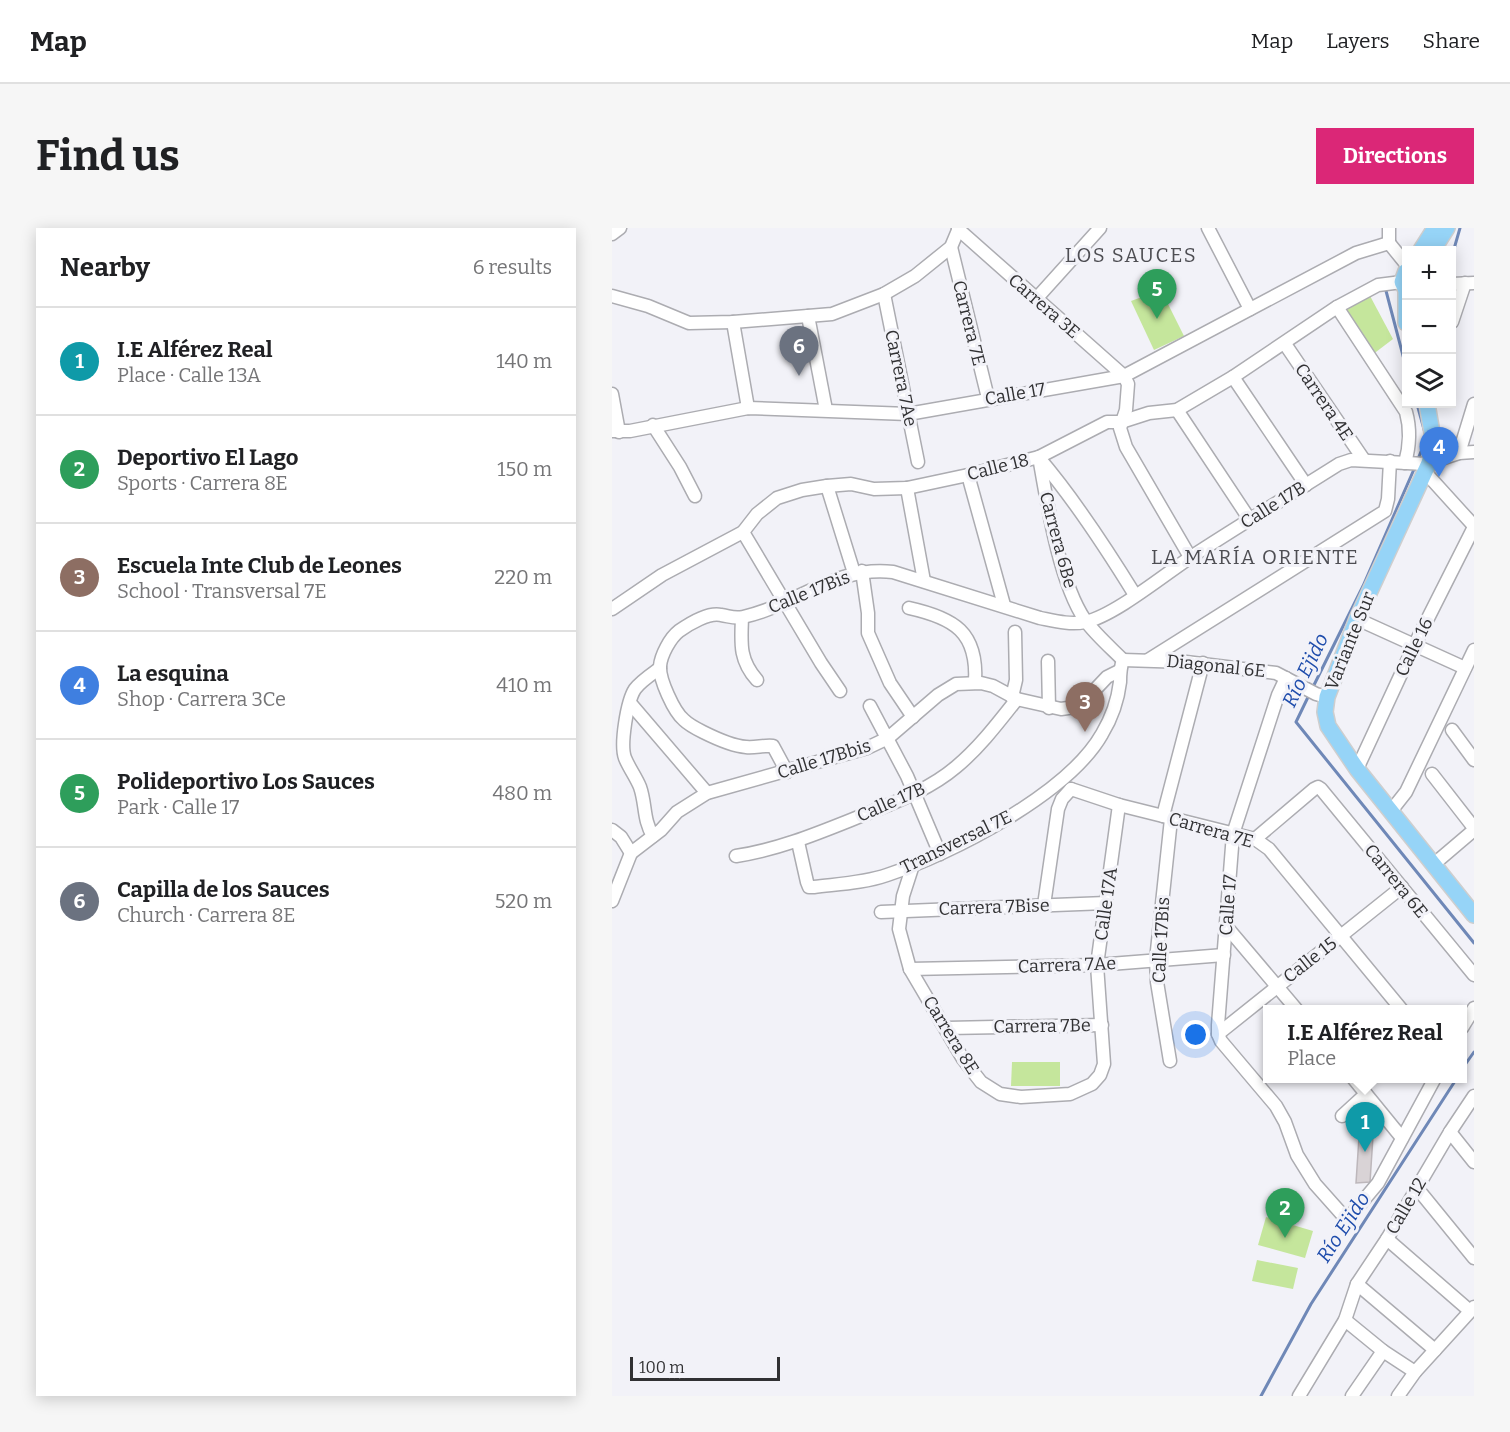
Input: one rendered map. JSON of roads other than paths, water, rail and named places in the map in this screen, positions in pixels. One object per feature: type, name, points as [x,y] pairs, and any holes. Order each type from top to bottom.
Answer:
[{"type":"main road","points":[[1424,246],[1435,228]]},
{"type":"main road","points":[[1436,246],[1447,228]]},
{"type":"main road","points":[[1400,280],[1403,300]]},
{"type":"main road","name":"Variante Sur","points":[[1428,408],[1434,444],[1426,466],[1357,619],[1316,693],[1325,712],[1328,726],[1357,769],[1474,915]]},
{"type":"street","points":[[612,234],[620,228]]},
{"type":"street","points":[[1036,299],[1100,228]]},
{"type":"street","points":[[1208,228],[1250,309]]},
{"type":"street","points":[[1389,228],[1400,280]]},
{"type":"street","points":[[612,296],[648,306],[689,323],[832,314],[884,294],[915,276],[951,248],[959,229]]},
{"type":"street","name":"Carrera 3E","points":[[959,229],[1126,380]]},
{"type":"street","name":"Carrera 7E","points":[[951,248],[988,398]]},
{"type":"street","name":"Calle 17","points":[[616,432],[748,408],[908,414],[988,398],[1126,380],[1250,309],[1356,253],[1392,248]]},
{"type":"street","name":"Calle 18","points":[[612,609],[662,574],[743,532],[757,514],[777,498],[802,490],[827,486],[852,484],[874,489],[907,488],[968,475],[1039,457],[1123,416],[1177,410],[1285,344],[1337,308],[1400,280]]},
{"type":"street","points":[[1456,313],[1470,283]]},
{"type":"street","name":"Carrera 7Ae","points":[[884,294],[918,462]]},
{"type":"street","points":[[1337,308],[1406,412],[1409,425],[1407,463]]},
{"type":"street","points":[[808,316],[826,410]]},
{"type":"street","points":[[733,322],[748,408]]},
{"type":"street","name":"Carrera 4E","points":[[1285,344],[1364,460]]},
{"type":"street","points":[[1233,377],[1306,485]]},
{"type":"street","points":[[1126,380],[1121,434],[1126,447],[1190,557]]},
{"type":"street","points":[[612,394],[616,432]]},
{"type":"street","points":[[1459,453],[1474,404]]},
{"type":"street","points":[[1177,410],[1250,520]]},
{"type":"street","points":[[653,425],[695,496]]},
{"type":"street","points":[[1474,452],[1459,453],[1426,466],[1474,526]]},
{"type":"street","points":[[1039,457],[1109,553],[1135,595]]},
{"type":"street","name":"Carrera 6Be","points":[[1039,457],[1062,567],[1077,606],[1121,666]]},
{"type":"street","name":"Calle 17B","points":[[1086,621],[1106,613],[1190,557],[1339,464],[1351,460],[1364,460],[1426,466]]},
{"type":"street","points":[[1148,660],[1385,511],[1390,461]]},
{"type":"street","points":[[968,475],[1004,605]]},
{"type":"street","points":[[827,486],[858,572],[868,613],[868,633],[890,683],[913,717]]},
{"type":"street","points":[[907,488],[924,581]]},
{"type":"street","name":"Calle 16","points":[[1357,769],[1415,644],[1474,526]]},
{"type":"street","points":[[743,532],[840,691]]},
{"type":"street","name":"Calle 17Bis","points":[[660,668],[666,648],[678,632],[708,616],[720,614],[729,618],[742,618],[858,572],[893,572],[1060,623],[1086,621]]},
{"type":"street","points":[[909,608],[936,616],[961,629],[974,655],[975,682],[993,686],[1015,698],[1049,708],[1061,709],[1075,706],[1090,696],[1107,677],[1121,666]]},
{"type":"street","points":[[742,618],[742,658],[749,672],[757,680]]},
{"type":"street","points":[[1357,619],[1465,668]]},
{"type":"street","points":[[1015,633],[1015,698]]},
{"type":"street","points":[[1180,641],[1186,662]]},
{"type":"street","points":[[1391,811],[1406,792],[1474,650]]},
{"type":"street","name":"Diagonal 6E","points":[[1121,666],[1148,660],[1259,669],[1276,673],[1316,693]]},
{"type":"street","points":[[1048,661],[1049,708]]},
{"type":"street","name":"Calle 17Bis","points":[[1170,1061],[1157,982],[1156,960],[1167,817],[1203,663]]},
{"type":"street","name":"Transversal 7E","points":[[798,842],[809,887],[863,881],[886,876],[940,854],[1011,816],[1067,774],[1090,753],[1110,718],[1120,683],[1121,666]]},
{"type":"street","points":[[653,836],[646,822],[640,786],[624,756],[624,743],[630,703],[636,688],[660,668],[674,707],[683,720],[703,732],[746,747],[773,746],[786,772]]},
{"type":"street","name":"Calle 17","points":[[1218,1034],[1233,834],[1278,695],[1286,678]]},
{"type":"street","name":"Calle 17Bbis","points":[[631,853],[653,836],[677,812],[707,793],[867,748],[888,738],[938,695],[956,684],[975,682]]},
{"type":"street","name":"Calle 17B","points":[[736,856],[798,842],[914,794],[955,768],[975,750],[1015,698]]},
{"type":"street","points":[[630,703],[707,793]]},
{"type":"street","points":[[870,706],[888,738],[940,854]]},
{"type":"street","points":[[1452,730],[1474,760]]},
{"type":"street","points":[[1044,905],[1058,809],[1062,799],[1071,789],[1067,774]]},
{"type":"street","points":[[1431,774],[1474,829],[1434,864]]},
{"type":"street","name":"Carrera 6E","points":[[1255,839],[1318,787],[1474,975]]},
{"type":"street","name":"Carrera 7E","points":[[1071,789],[1119,805],[1255,839],[1269,849],[1398,1005]]},
{"type":"street","name":"Calle 17A","points":[[1100,1075],[1104,1064],[1097,965],[1119,805]]},
{"type":"street","points":[[612,830],[621,837],[631,853],[612,901]]},
{"type":"street","name":"Carrera 8E","points":[[913,865],[900,911],[899,929],[910,969],[963,1059],[981,1082],[1000,1094],[1021,1097],[1070,1094],[1092,1084],[1100,1075]]},
{"type":"street","name":"Calle 15","points":[[1218,1034],[1402,887]]},
{"type":"street","name":"Carrera 7Bise","points":[[881,912],[1106,903]]},
{"type":"street","points":[[1226,926],[1293,1005]]},
{"type":"street","name":"Carrera 7Ae","points":[[910,969],[1097,965],[1224,955]]},
{"type":"street","name":"Carrera 7Be","points":[[946,1028],[1102,1025]]},
{"type":"street","points":[[1218,1034],[1221,1041],[1276,1106],[1285,1122],[1297,1155],[1315,1184],[1347,1220],[1378,1183],[1432,1083]]},
{"type":"street","points":[[1357,1083],[1402,1138]]},
{"type":"street","points":[[1342,1116],[1366,1094]]},
{"type":"street","name":"Calle 12","points":[[1299,1396],[1345,1320],[1357,1284],[1474,1096]]},
{"type":"street","points":[[1450,1132],[1472,1157]]},
{"type":"street","points":[[1417,1188],[1474,1258]]},
{"type":"street","points":[[1387,1239],[1472,1309],[1415,1372],[1398,1396]]},
{"type":"street","points":[[1357,1284],[1436,1350]]},
{"type":"street","points":[[1345,1320],[1383,1351],[1415,1372]]},
{"type":"street","points":[[1352,1396],[1383,1351]]},
{"type":"waterway","name":"Río Ejido","points":[[1455,246],[1460,228]]},
{"type":"waterway","name":"Río Ejido","points":[[1385,287],[1403,354]]},
{"type":"waterway","name":"Río Ejido","points":[[1418,408],[1425,433]]},
{"type":"waterway","name":"Río Ejido","points":[[1417,461],[1426,440]]},
{"type":"waterway","name":"Río Ejido","points":[[1313,687],[1363,586],[1415,467]]},
{"type":"waterway","name":"Río Ejido","points":[[1310,693],[1296,722],[1474,943]]},
{"type":"waterway","name":"Río Ejido","points":[[1467,1062],[1474,1052]]},
{"type":"waterway","name":"Río Ejido","points":[[1261,1396],[1311,1304],[1454,1083]]},
{"type":"place","name":"Polideportivo Los Sauces","points":[[1157,319]]},
{"type":"place","name":"Capilla de los Sauces","points":[[799,376]]},
{"type":"place","name":"La esquina","points":[[1439,477]]},
{"type":"place","name":"Escuela Inte Club de Leones","points":[[1085,732]]},
{"type":"place","name":"I.E Alférez Real","points":[[1365,1152]]},
{"type":"place","name":"Deportivo El Lago","points":[[1285,1238]]},
{"type":"district","name":"LOS SAUCES","points":[[1131,255]]},
{"type":"district","name":"LA MARÍA ORIENTE","points":[[1255,557]]}]
